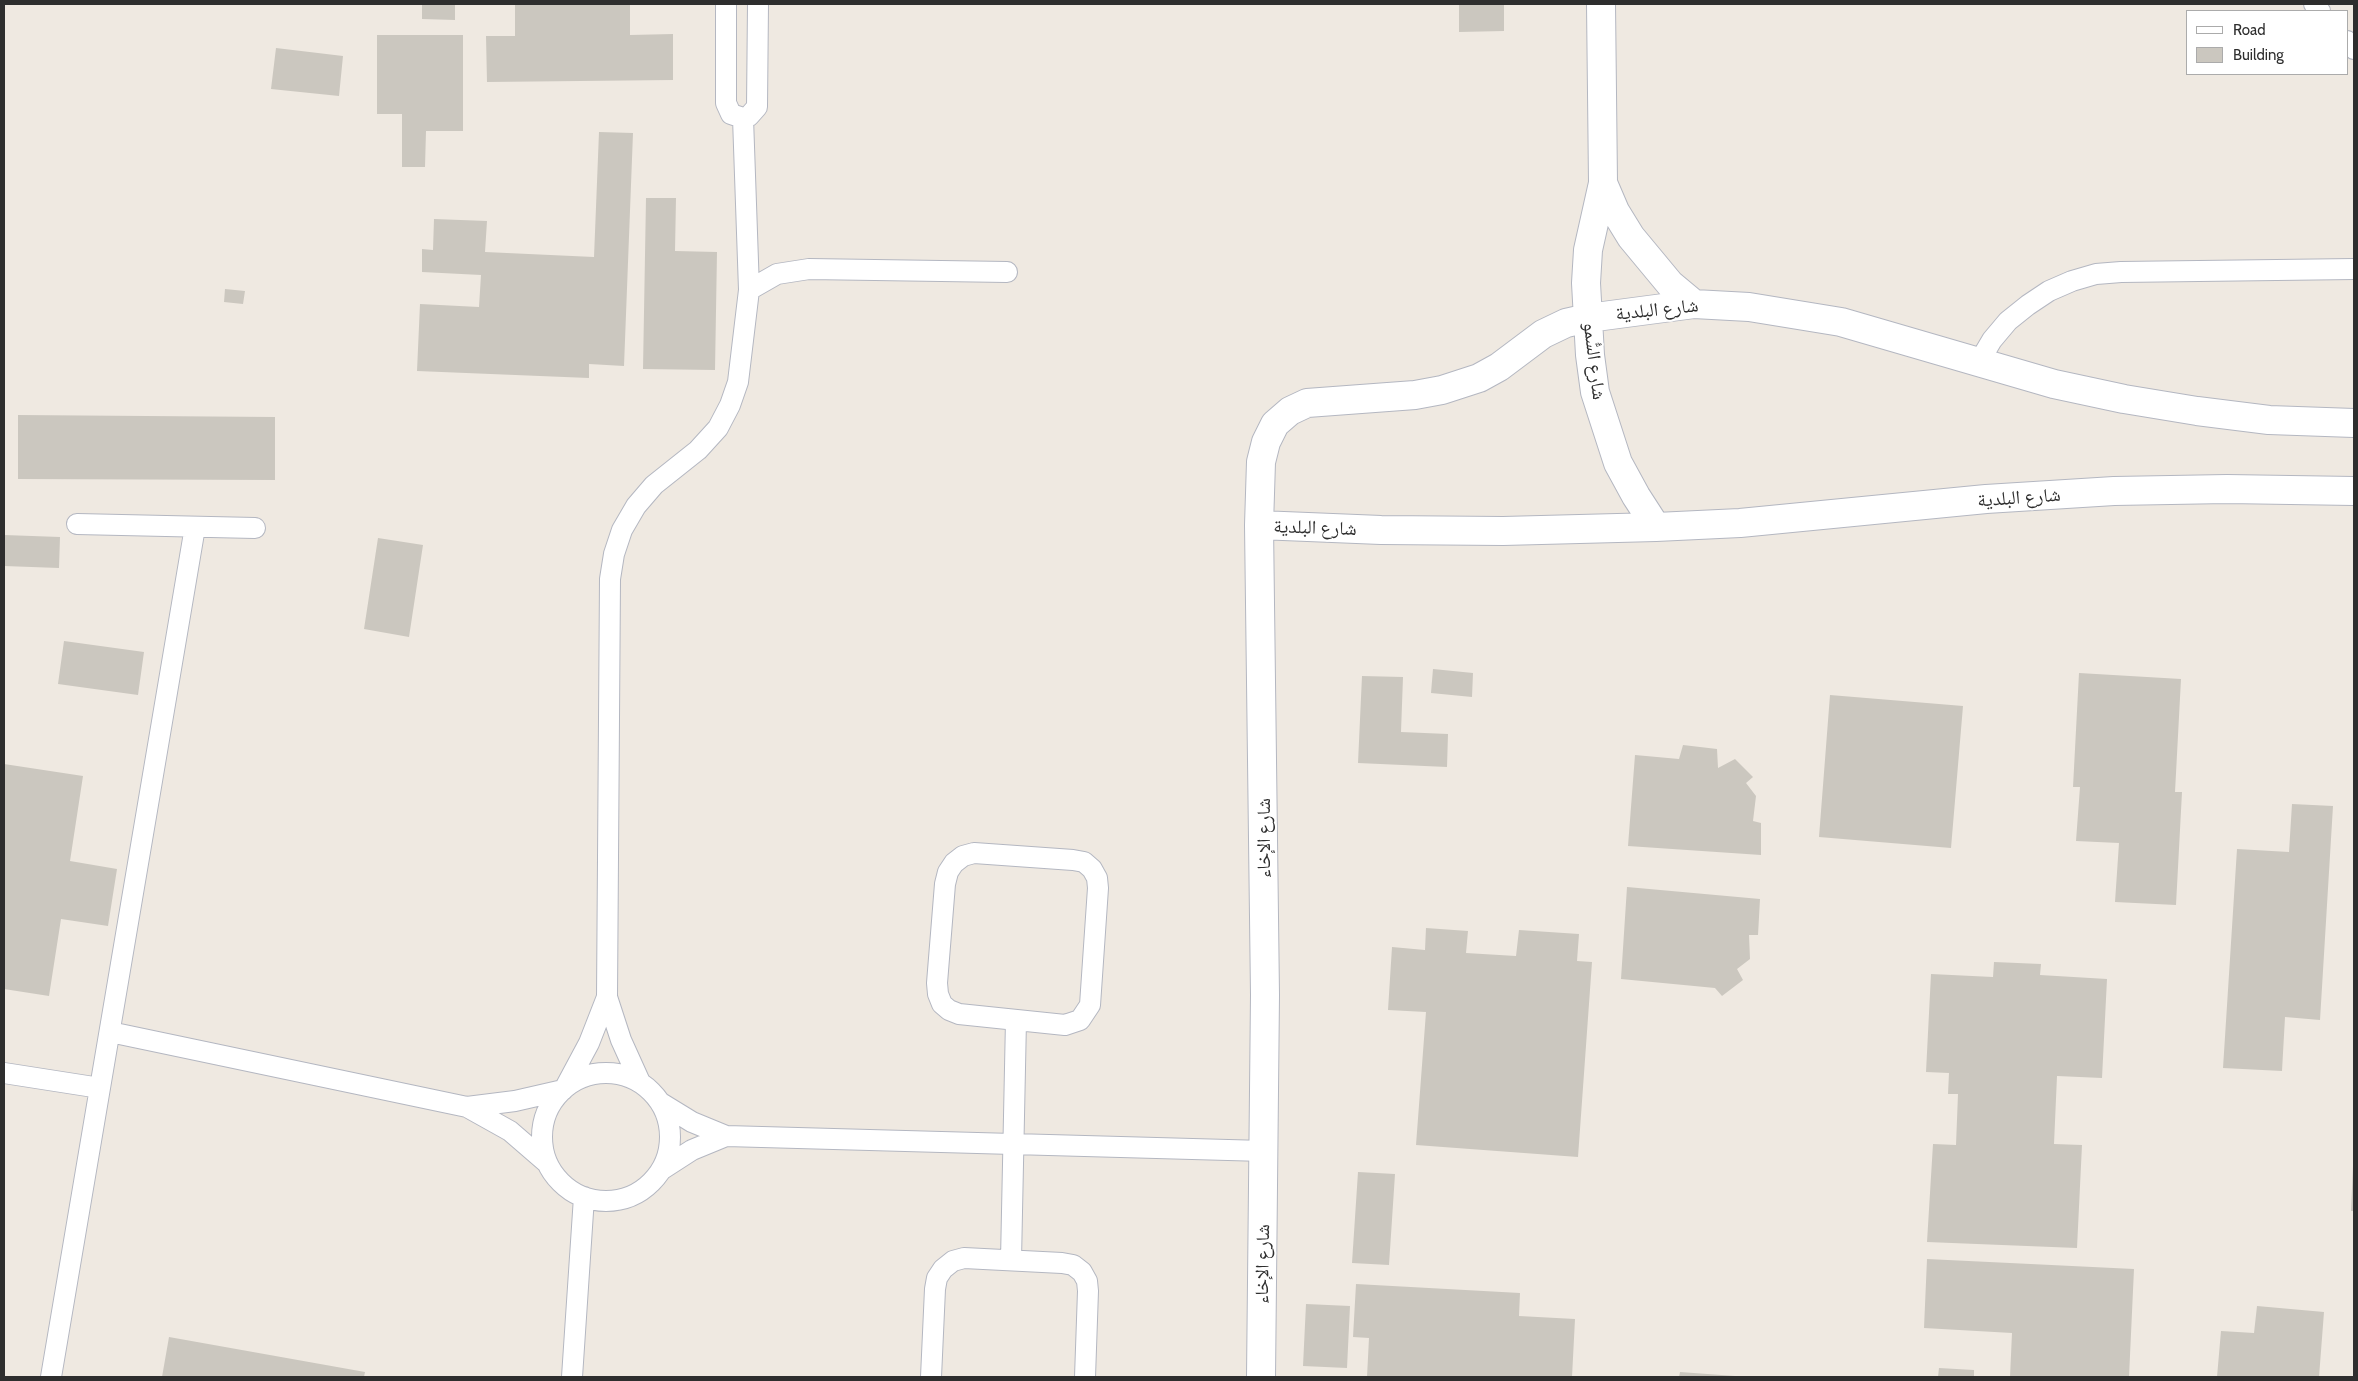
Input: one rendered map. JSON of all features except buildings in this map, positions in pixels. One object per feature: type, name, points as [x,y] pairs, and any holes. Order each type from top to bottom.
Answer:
[{"type":"street","name":"شارع السُّمو","points":[[1601,4],[1603,183],[1588,250],[1586,283],[1590,355],[1595,392],[1605,428],[1618,463],[1656,527]]},
{"type":"street","name":"شارع السُّمو","points":[[1603,183],[1615,211],[1640,249],[1670,284],[1694,304]]},
{"type":"street","name":"شارع البلدية","points":[[2354,423],[2269,420],[2197,412],[2124,399],[2054,384],[1841,322],[1796,313],[1749,307],[1694,304],[1588,318],[1566,323],[1543,334],[1499,367],[1479,378],[1442,390],[1415,396],[1307,403],[1290,411],[1275,424],[1266,442],[1261,462],[1259,525],[1381,530],[1494,531],[1656,527],[1750,522],[1986,500],[2114,492],[2226,489],[2354,491]]},
{"type":"street","name":"شارع الإخاء","points":[[1259,525],[1264,760],[1264,1150],[1261,1377]]},
{"type":"lane","points":[[726,4],[726,103],[731,114],[743,118],[749,116],[757,107],[758,4]]},
{"type":"lane","points":[[640,1082],[621,1040],[607,997],[610,579],[614,554],[622,530],[636,506],[654,485],[698,450],[718,428],[730,406],[738,382],[743,357],[749,290],[743,118]]},
{"type":"lane","points":[[749,290],[777,274],[809,268],[1007,272]]},
{"type":"lane","points":[[1979,362],[2003,328],[2028,305],[2057,288],[2096,274],[2121,272],[2354,269]]},
{"type":"lane","points":[[77,524],[255,528]]},
{"type":"lane","points":[[51,1377],[195,527]]},
{"type":"lane","points":[[974,853],[1073,860],[1084,862],[1092,869],[1097,878],[1098,888],[1090,1005],[1080,1020],[1065,1025],[1016,1020],[959,1014],[949,1010],[940,999],[937,983],[948,872],[954,863],[963,856],[974,853]]},
{"type":"lane","points":[[467,1107],[515,1101],[564,1089],[582,1077],[601,1072],[621,1074],[640,1082],[652,1091],[661,1103],[668,1120],[670,1136],[668,1154],[661,1170],[650,1184],[636,1194],[619,1200],[601,1202],[584,1198],[556,1178],[547,1163],[542,1144],[543,1124],[550,1105],[564,1089],[589,1043],[607,997]]},
{"type":"lane","points":[[1011,1260],[1016,1020]]},
{"type":"lane","points":[[110,1032],[467,1107],[510,1131],[547,1163]]},
{"type":"lane","points":[[4,1073],[100,1088]]},
{"type":"lane","points":[[661,1103],[692,1122],[726,1136],[1264,1150]]},
{"type":"lane","points":[[661,1170],[692,1150],[726,1136]]},
{"type":"lane","points":[[572,1377],[584,1198]]},
{"type":"lane","points":[[931,1377],[937,1278],[944,1268],[953,1261],[964,1258],[1062,1263],[1073,1265],[1082,1272],[1087,1281],[1088,1291],[1085,1377]]}]
